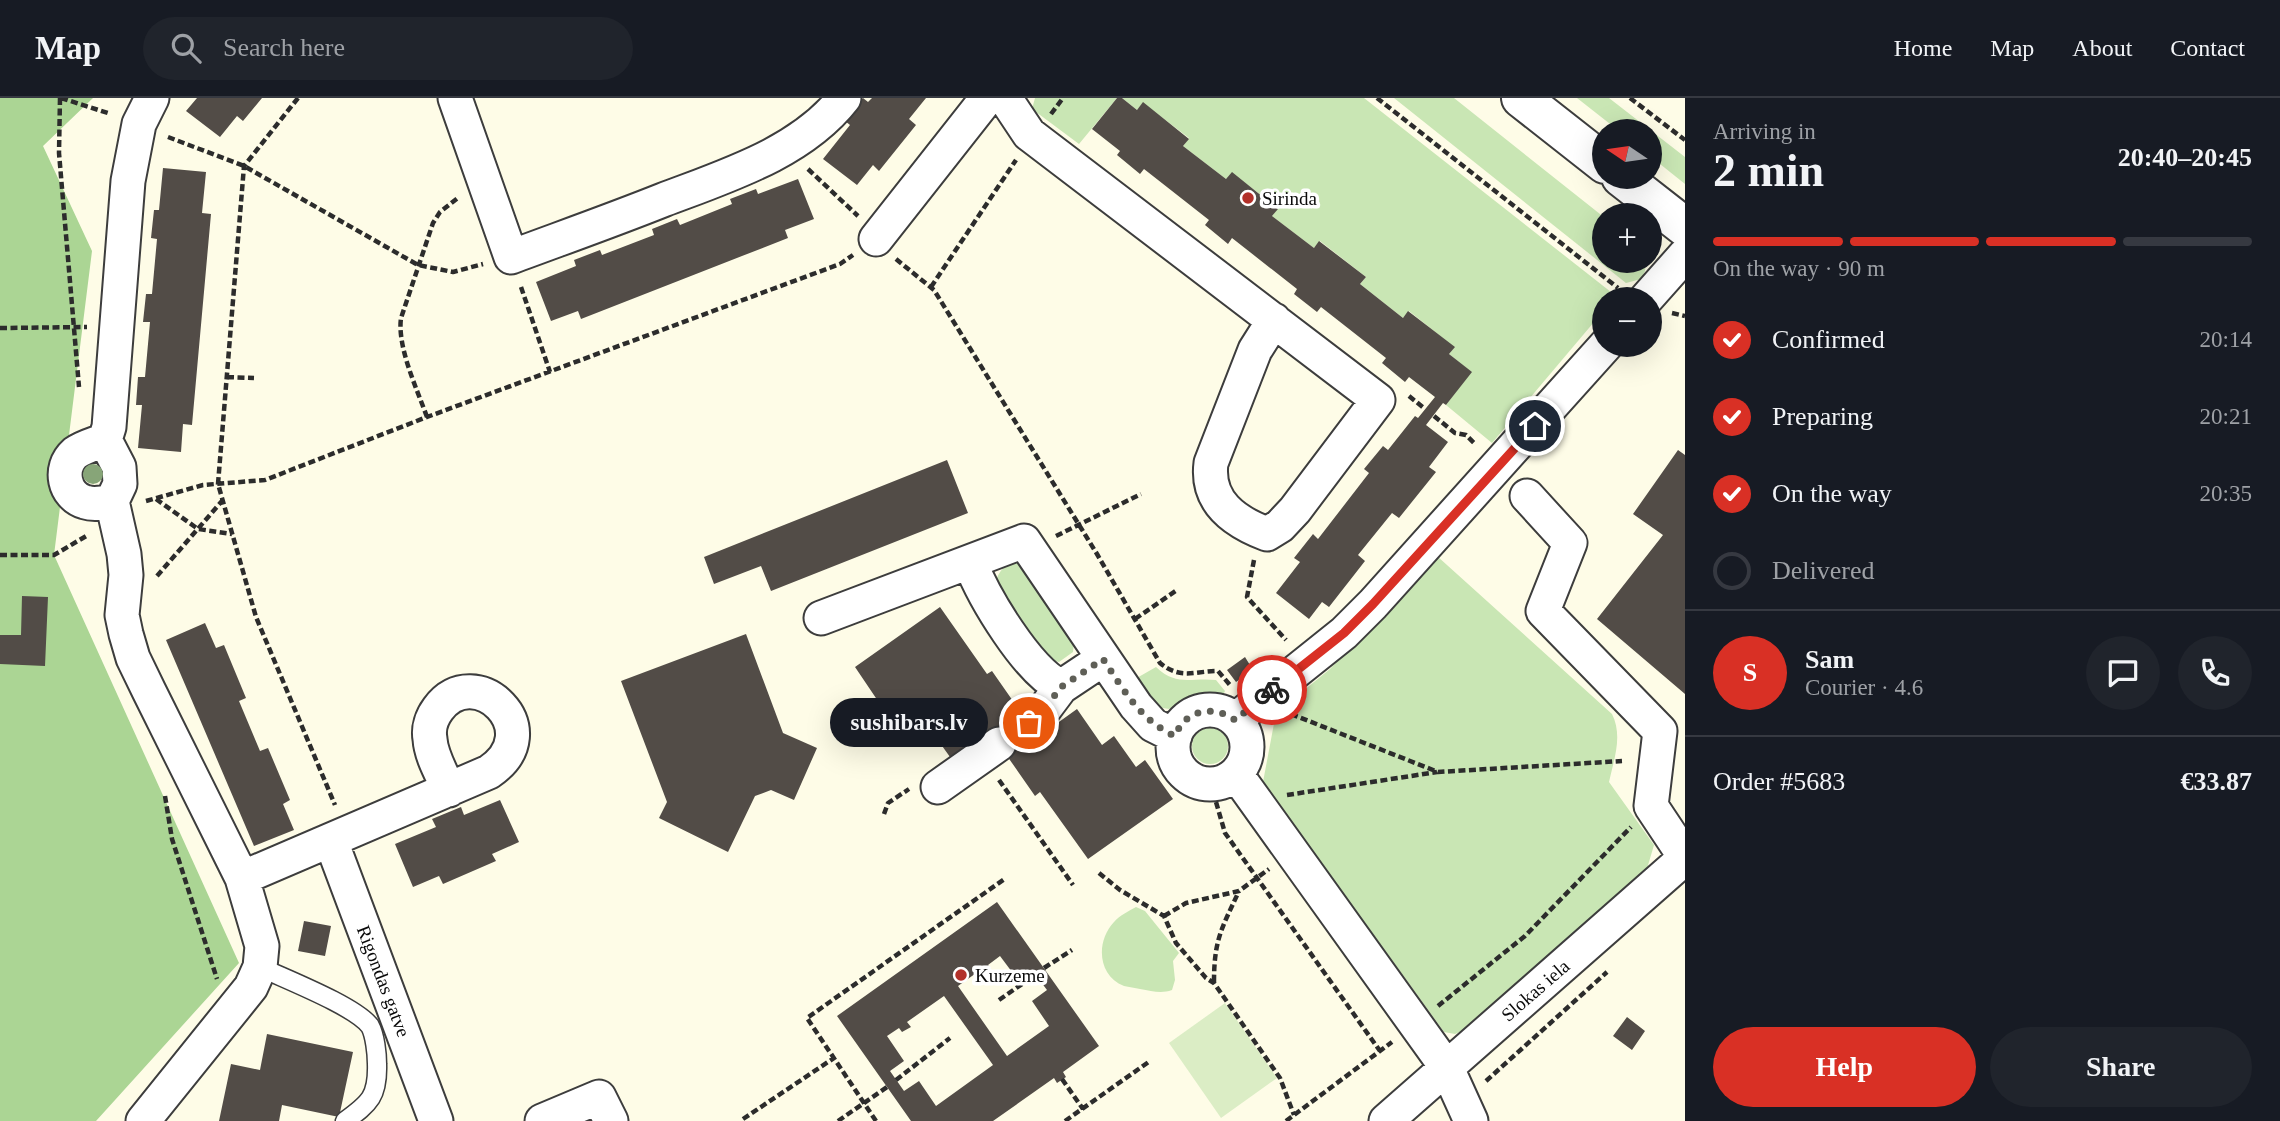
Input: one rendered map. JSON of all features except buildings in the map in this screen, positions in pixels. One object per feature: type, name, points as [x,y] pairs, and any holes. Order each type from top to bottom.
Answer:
[{"type":"street","points":[[455,98],[511,257],[732,174],[785,147],[829,116],[844,98]]},
{"type":"street","points":[[876,239],[987,98]]},
{"type":"street","points":[[1004,98],[1033,137],[1274,320],[1378,400],[1295,510],[1280,526],[1267,534],[1243,525],[1230,514],[1216,495],[1210,471],[1255,351],[1274,320]]},
{"type":"street","points":[[1521,98],[1592,154]]},
{"type":"street","points":[[145,1121],[251,987],[260,967],[262,946],[242,878],[133,658],[122,615],[126,575],[114,510],[120,484],[118,467],[105,440],[109,428],[128,181],[146,111]]},
{"type":"street","points":[[1636,189],[1685,227]]},
{"type":"street","points":[[1644,287],[1685,255]]},
{"type":"street","points":[[1466,1112],[1447,1068],[1235,786],[1199,782],[1182,770],[1175,758],[1175,736],[1187,718],[1200,712],[1247,710],[1344,633],[1499,466],[1595,357]]},
{"type":"street","points":[[105,440],[77,451],[67,463],[65,477],[70,492],[79,500],[114,510]]},
{"type":"street","points":[[1527,496],[1570,543],[1543,611],[1660,731],[1651,806],[1685,858]]},
{"type":"street","points":[[821,618],[1024,541],[1145,717],[1163,731],[1175,736]]},
{"type":"street","points":[[970,562],[990,603],[1034,665],[1061,687]]},
{"type":"street","points":[[1029,723],[1043,711],[1061,687],[1103,659]]},
{"type":"street","points":[[1235,786],[1246,758],[1247,744],[1243,730],[1247,710]]},
{"type":"street","points":[[939,788],[990,750]]},
{"type":"street","points":[[242,878],[449,790]]},
{"type":"street","name":"Rigondas gatve","points":[[339,838],[432,1120]]},
{"type":"street","name":"Slokas iela","points":[[1386,1121],[1685,858]]},
{"type":"street","points":[[542,1121],[599,1097],[611,1121]]},
{"type":"lane","points":[[260,967],[355,1013],[371,1028],[377,1057],[377,1081],[370,1103],[345,1121]]},
{"type":"path","points":[[105,440],[84,412],[79,386],[59,153],[61,98],[146,111],[418,265],[453,272],[511,257],[550,372]]},
{"type":"path","points":[[298,98],[244,166],[218,484],[256,617],[339,838]]},
{"type":"path","points":[[931,287],[1033,137],[1063,98]]},
{"type":"path","points":[[1377,98],[1624,287]]},
{"type":"path","points":[[1630,98],[1685,140]]},
{"type":"path","points":[[785,147],[859,216],[883,248],[931,287],[1078,524],[1157,659],[1167,669],[1188,674],[1218,671],[1247,710],[1438,772]]},
{"type":"path","points":[[427,417],[409,366],[400,328],[433,223],[440,212],[457,198],[485,186]]},
{"type":"path","points":[[0,555],[54,555],[114,510],[203,485],[265,480],[427,417],[841,264],[876,239]]},
{"type":"path","points":[[0,328],[117,327]]},
{"type":"path","points":[[227,377],[254,378]]},
{"type":"path","points":[[1434,416],[1455,433],[1466,435],[1499,466]]},
{"type":"path","points":[[1078,524],[1141,494]]},
{"type":"path","points":[[156,499],[198,529],[232,534]]},
{"type":"path","points":[[122,615],[223,501]]},
{"type":"path","points":[[1267,534],[1253,562],[1247,597],[1307,662]]},
{"type":"path","points":[[1135,619],[1177,590]]},
{"type":"path","points":[[990,750],[1073,885]]},
{"type":"path","points":[[1380,1051],[1225,833],[1216,808],[1235,786],[1622,761]]},
{"type":"path","points":[[163,786],[172,839],[229,1014]]},
{"type":"path","points":[[1286,1121],[1415,1025],[1525,936],[1651,806]]},
{"type":"path","points":[[1099,873],[1120,890],[1164,916],[1176,943],[1206,978],[1214,983],[1280,1078],[1294,1115]]},
{"type":"path","points":[[876,1121],[807,1018],[1006,877]]},
{"type":"path","points":[[1164,916],[1186,903],[1239,891],[1219,933],[1214,956],[1214,983]]},
{"type":"path","points":[[1044,968],[1072,950]]},
{"type":"path","points":[[1466,1112],[1615,964]]},
{"type":"path","points":[[999,1000],[1035,975]]},
{"type":"path","points":[[896,1080],[950,1038]]},
{"type":"path","points":[[743,1119],[834,1058]]},
{"type":"path","points":[[1065,1121],[1150,1061]]},
{"type":"path","points":[[1062,1079],[1083,1109]]},
{"type":"path","points":[[838,1121],[887,1087]]},
{"type":"green space","points":[[0,98],[93,98],[43,146],[92,251],[54,555],[239,963],[96,1121],[0,1121]]},
{"type":"green space","points":[[1035,98],[1117,98],[1079,144],[1032,109]]},
{"type":"green space","points":[[1122,98],[1364,98],[1605,287],[1592,287],[1592,324],[1492,443],[1446,405],[1471,372],[1449,354],[1454,347],[1409,311],[1403,318],[1360,284],[1366,277],[1320,241],[1314,248],[1272,216],[1278,208],[1232,173],[1226,179],[1183,146],[1189,138],[1143,103],[1137,110]]},
{"type":"green space","points":[[1394,98],[1454,98],[1592,208],[1592,256]]},
{"type":"green space","points":[[1577,98],[1609,98],[1636,119],[1604,119]]},
{"type":"green space","points":[[1662,139],[1685,157],[1685,184],[1662,166]]},
{"type":"green space","points":[[1613,273],[1644,273],[1641,279],[1626,283]]},
{"type":"green space","points":[[1437,556],[1612,714],[1617,739],[1609,782],[1654,845],[1646,872],[1467,1029],[1455,1034],[1444,1032],[1263,782],[1276,713],[1330,669]]},
{"type":"green space","points":[[1023,561],[1074,641],[1073,652],[1059,662],[1042,658],[995,583],[1005,567]]},
{"type":"green space","points":[[1156,667],[1178,679],[1216,680],[1225,691],[1197,694],[1169,709],[1157,707],[1135,679]]},
{"type":"green space","points":[[1210,728],[1223,733],[1228,746],[1223,759],[1210,764],[1197,759],[1192,746],[1197,733]]},
{"type":"green space","points":[[1136,907],[1145,911],[1179,953],[1173,961],[1175,980],[1172,990],[1156,992],[1124,986],[1115,981],[1104,966],[1102,948],[1108,930],[1119,917]]},
{"type":"green space","points":[[1225,1003],[1277,1078],[1221,1118],[1169,1043]]},
{"type":"way so far","points":[[1029,723],[1052,701],[1061,687],[1103,659],[1145,717],[1153,725],[1175,736],[1182,723],[1193,714],[1214,710],[1235,720],[1272,690]]},
{"type":"place","name":"Sirinda","points":[[1248,198]]},
{"type":"place","name":"sushibars.lv","points":[[1029,723]]},
{"type":"place","name":"Kurzeme","points":[[961,975]]},
{"type":"route","points":[[1272,690],[1344,633],[1373,604],[1535,426]]}]
